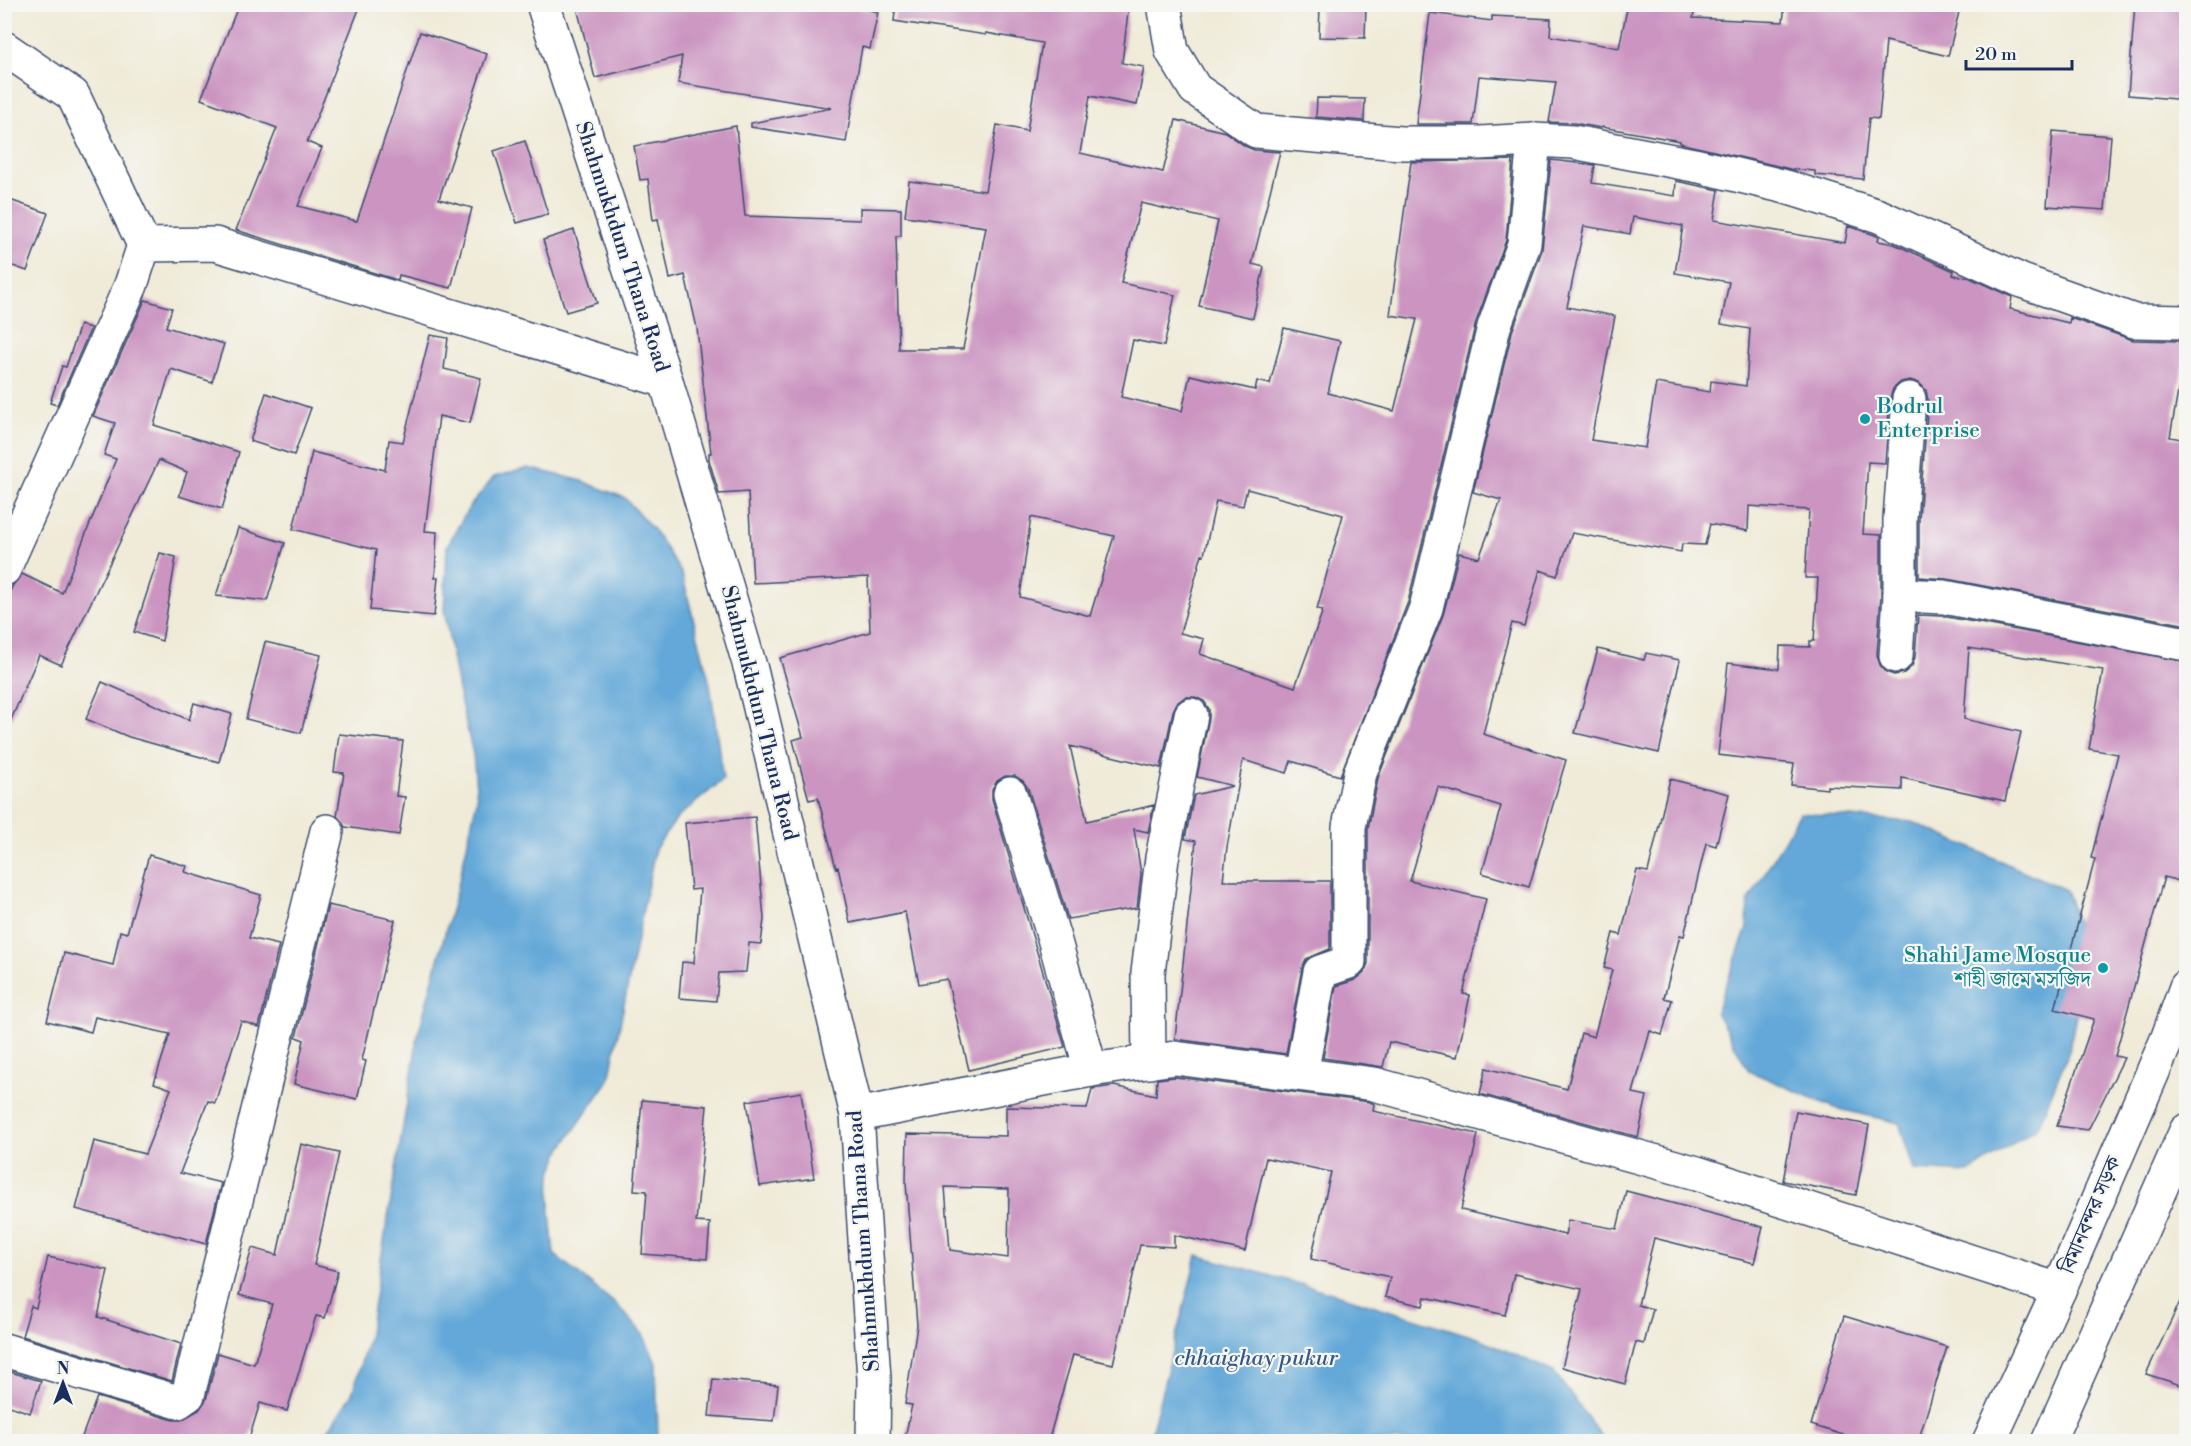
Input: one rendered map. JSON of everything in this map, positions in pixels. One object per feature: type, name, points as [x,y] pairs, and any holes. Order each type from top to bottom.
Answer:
[{"type":"street","name":"Shahmukhdum Thana Road","points":[[543,4],[666,381],[751,670],[857,1115],[874,1379],[873,1442]]},
{"type":"street","points":[[1164,4],[1172,51],[1195,89],[1256,131],[1401,143],[1534,140],[1573,142],[1665,159],[1786,187],[1879,216],[2022,281],[2134,321],[2187,322]]},
{"type":"street","points":[[4,48],[73,95],[144,245],[131,285],[4,569]]},
{"type":"street","points":[[1301,1074],[1320,972],[1349,962],[1349,827],[1360,774],[1426,608],[1494,327],[1524,244],[1534,140]]},
{"type":"street","points":[[144,245],[215,244],[666,381]]},
{"type":"street","points":[[1896,656],[1900,596],[1900,519],[1909,399]]},
{"type":"street","points":[[1900,596],[1944,597],[2187,644]]},
{"type":"street","points":[[1149,1062],[1148,974],[1162,858],[1191,715]]},
{"type":"street","points":[[1010,794],[1091,1070]]},
{"type":"street","points":[[4,1350],[177,1402],[188,1395],[327,831]]},
{"type":"street","name":"বিমানবন্দর সড়ক","points":[[1989,1442],[2059,1290],[2168,1037],[2187,987]]},
{"type":"street","points":[[857,1115],[1091,1070],[1175,1058],[1374,1084],[1697,1173],[2059,1290]]},
{"type":"street","points":[[2048,1442],[2187,1131]]},
{"type":"water","points":[[528,468],[579,480],[625,498],[656,533],[682,574],[710,684],[723,780],[678,817],[655,849],[609,1080],[561,1149],[551,1175],[550,1211],[554,1254],[618,1306],[643,1334],[656,1363],[658,1441],[316,1441],[327,1432],[352,1394],[368,1339],[418,1035],[460,877],[477,799],[473,754],[458,690],[444,610],[447,546],[470,506],[494,477]]},
{"type":"water","points":[[1800,813],[1913,822],[2066,890],[2088,955],[2069,1051],[2038,1127],[1969,1173],[1914,1170],[1899,1123],[1835,1108],[1749,1071],[1716,1012],[1747,928],[1748,902]]},
{"type":"water","name":"chhaighay pukur","points":[[1197,1255],[1346,1297],[1478,1338],[1554,1372],[1605,1441],[1149,1441]]},
{"type":"building","points":[[239,4],[361,4],[307,142],[322,148],[298,206],[357,221],[420,32],[487,54],[439,199],[472,208],[451,288],[399,275],[398,280],[394,279],[236,230],[277,128],[201,99]]},
{"type":"building","points":[[576,4],[841,4],[878,12],[870,49],[862,47],[846,142],[751,127],[751,123],[832,108],[678,83],[682,56],[595,78]]},
{"type":"building","points":[[896,4],[1129,4],[1122,63],[1144,67],[1137,105],[1090,96],[1080,153],[1163,172],[1176,120],[1225,132],[1254,150],[1280,152],[1252,264],[1264,267],[1253,318],[1199,306],[1218,221],[1141,203],[1121,283],[1175,295],[1164,346],[1133,340],[1121,397],[1182,411],[1190,375],[1255,390],[1257,381],[1270,384],[1284,328],[1340,341],[1328,393],[1394,411],[1417,319],[1390,315],[1411,162],[1513,160],[1506,240],[1476,322],[1408,602],[1340,776],[1291,761],[1287,773],[1243,760],[1223,881],[1330,881],[1330,949],[1306,959],[1302,968],[1286,1054],[1175,1039],[1196,841],[1185,839],[1194,795],[1233,786],[1197,777],[1209,709],[1204,701],[1195,697],[1185,697],[1177,703],[1173,711],[1161,768],[1070,746],[1087,821],[1154,805],[1148,832],[1134,829],[1141,874],[1137,908],[1068,919],[1028,788],[1015,776],[1005,776],[997,781],[992,789],[992,799],[1065,1047],[969,1070],[947,979],[919,984],[905,912],[850,923],[838,867],[836,868],[818,798],[809,800],[793,740],[803,737],[780,658],[870,632],[868,577],[753,583],[748,492],[719,494],[709,460],[709,453],[711,453],[697,328],[685,275],[670,279],[658,219],[653,220],[648,179],[640,180],[634,146],[736,126],[745,216],[860,220],[860,208],[901,209],[901,236],[896,236],[899,349],[963,349],[986,227],[905,216],[909,181],[985,191],[997,125],[1027,131],[1042,43],[894,21]],"holes":[[[1247,489],[1343,515],[1317,609],[1323,610],[1295,687],[1200,654],[1204,639],[1180,633],[1202,554],[1204,555],[1216,501],[1243,506]],[[1031,517],[1114,536],[1090,616],[1020,597]]]},
{"type":"building","points":[[1320,4],[1366,4],[1365,38],[1319,37]]},
{"type":"building","points":[[1628,4],[1696,4],[1693,18],[1783,22],[1785,4],[1961,4],[1948,56],[1886,41],[1879,119],[1869,118],[1863,179],[1815,175],[1815,171],[1790,169],[1680,143],[1680,141],[1602,127],[1549,122],[1556,82],[1479,76],[1473,124],[1416,124],[1430,13],[1492,21],[1492,16],[1551,19],[1550,36],[1619,48]]},
{"type":"building","points":[[2135,4],[2187,8],[2187,100],[2128,95]]},
{"type":"building","points":[[1317,98],[1365,99],[1364,121],[1316,117]]},
{"type":"building","points":[[2053,131],[2111,136],[2105,210],[2047,206]]},
{"type":"building","points":[[525,141],[548,214],[517,223],[494,151]]},
{"type":"building","points":[[1551,160],[1595,165],[1592,183],[1675,196],[1676,181],[1719,190],[1714,220],[1845,243],[1848,226],[1872,234],[1879,237],[1878,241],[1894,244],[1954,271],[1953,275],[1968,277],[2012,297],[2010,309],[2069,323],[2070,318],[2133,340],[2187,341],[2170,437],[2187,440],[2187,625],[1947,579],[1919,577],[1919,520],[1928,400],[1926,390],[1919,383],[1910,380],[1901,382],[1893,389],[1890,398],[1885,463],[1868,462],[1863,534],[1881,535],[1881,594],[1877,655],[1880,665],[1886,672],[1894,675],[1904,673],[1912,666],[1915,657],[1918,615],[1942,616],[2187,662],[2187,883],[2164,877],[2115,1056],[2124,1058],[2088,1130],[2057,1126],[2094,1019],[2055,1009],[2095,859],[2091,858],[2118,754],[2089,749],[2103,670],[1969,648],[1964,719],[2021,732],[2005,801],[1902,778],[1902,790],[1827,786],[1827,789],[1791,785],[1794,764],[1718,755],[1728,663],[1779,669],[1780,646],[1810,647],[1810,641],[1814,641],[1818,578],[1805,578],[1809,510],[1749,506],[1748,531],[1710,524],[1705,545],[1682,544],[1681,552],[1572,533],[1557,576],[1540,570],[1524,626],[1512,623],[1483,734],[1566,760],[1529,887],[1482,873],[1501,806],[1438,787],[1410,881],[1486,899],[1463,994],[1470,995],[1457,1057],[1389,1042],[1383,1067],[1323,1058],[1336,986],[1355,980],[1364,973],[1368,963],[1368,829],[1378,778],[1443,615],[1459,553],[1479,558],[1501,500],[1473,492],[1512,332],[1542,250]],"holes":[[[1633,217],[1683,226],[1675,273],[1729,282],[1721,324],[1750,329],[1746,386],[1711,381],[1710,392],[1656,383],[1645,448],[1591,440],[1615,316],[1567,307],[1584,226],[1630,234]]]},
{"type":"building","points":[[4,198],[48,213],[27,271],[4,263]]},
{"type":"building","points":[[574,230],[597,303],[566,312],[543,240]]},
{"type":"building","points":[[145,300],[172,308],[166,327],[224,344],[212,382],[171,369],[154,425],[239,452],[222,509],[179,496],[187,472],[159,460],[61,665],[39,655],[4,736],[4,603],[13,585],[22,574],[62,593],[116,459],[104,455],[115,423],[93,416]]},
{"type":"building","points":[[80,325],[91,328],[57,405],[50,403],[62,366],[66,367]]},
{"type":"building","points":[[430,335],[448,338],[444,369],[481,378],[470,423],[439,416],[425,531],[437,532],[435,578],[438,578],[434,616],[370,610],[376,550],[293,529],[312,452],[385,470],[389,440],[403,442]]},
{"type":"building","points":[[266,393],[311,408],[294,455],[250,441]]},
{"type":"building","points":[[238,528],[285,543],[267,601],[216,596]]},
{"type":"building","points":[[160,553],[176,557],[162,641],[134,632]]},
{"type":"building","points":[[265,642],[321,655],[301,733],[246,719]]},
{"type":"building","points":[[1598,649],[1644,660],[1646,653],[1680,660],[1659,753],[1575,733]]},
{"type":"building","points":[[102,682],[189,720],[194,703],[232,714],[219,762],[129,737],[86,719]]},
{"type":"building","points":[[339,734],[403,741],[396,796],[405,797],[399,835],[345,827],[337,816],[344,773],[334,772]]},
{"type":"building","points":[[1670,779],[1729,794],[1716,846],[1706,843],[1684,936],[1680,935],[1664,998],[1672,1000],[1662,1035],[1650,1031],[1633,1093],[1647,1096],[1638,1137],[1480,1094],[1486,1068],[1567,1089],[1581,1033],[1594,1037],[1612,970],[1604,968],[1613,933],[1621,935],[1637,870],[1648,872]]},
{"type":"building","points":[[755,817],[764,919],[761,944],[749,943],[746,972],[719,973],[716,1001],[679,998],[682,962],[694,963],[700,889],[691,890],[685,823]]},
{"type":"building","points":[[149,855],[187,866],[185,872],[261,895],[249,938],[279,945],[259,1027],[241,1021],[215,1103],[208,1101],[180,1173],[221,1183],[206,1244],[76,1209],[94,1141],[145,1154],[171,1089],[154,1083],[170,1034],[95,1017],[91,1032],[47,1021],[64,953],[113,965],[120,931],[127,933]]},
{"type":"building","points":[[328,905],[395,920],[362,1060],[366,1061],[357,1099],[294,1084],[304,1040],[296,1037]]},
{"type":"building","points":[[1175,1077],[1370,1102],[1374,1104],[1373,1111],[1478,1134],[1461,1210],[1565,1235],[1568,1220],[1617,1229],[1626,1191],[1763,1227],[1754,1263],[1654,1238],[1638,1305],[1653,1309],[1644,1344],[1636,1342],[1625,1384],[1562,1367],[1582,1289],[1514,1274],[1505,1315],[1425,1297],[1423,1306],[1385,1297],[1390,1277],[1311,1259],[1331,1172],[1266,1158],[1245,1251],[1174,1235],[1174,1247],[1140,1245],[1113,1364],[1073,1355],[1048,1442],[904,1442],[912,1405],[905,1404],[917,1325],[906,1183],[907,1134],[1006,1136],[1006,1107],[1087,1109],[1092,1089],[1114,1086],[1156,1095],[1157,1079]],"holes":[[[945,1187],[1009,1189],[1008,1258],[950,1250]]]},
{"type":"building","points":[[801,1092],[814,1178],[760,1186],[747,1101]]},
{"type":"building","points":[[642,1100],[707,1106],[696,1222],[710,1223],[707,1259],[642,1254],[647,1191],[634,1190]]},
{"type":"building","points":[[1796,1111],[1869,1125],[1856,1195],[1783,1181]]},
{"type":"building","points":[[301,1144],[339,1153],[314,1265],[338,1271],[325,1318],[316,1316],[287,1411],[260,1403],[248,1442],[80,1442],[97,1397],[173,1420],[181,1420],[199,1410],[206,1400],[218,1353],[254,1364],[272,1304],[239,1295],[252,1248],[277,1255]]},
{"type":"building","points":[[48,1257],[108,1270],[98,1317],[181,1344],[172,1381],[22,1336],[31,1306],[36,1308]]},
{"type":"building","points":[[2187,1287],[2187,1387],[2146,1374]]},
{"type":"building","points":[[1844,1316],[1947,1347],[1918,1442],[1866,1442],[1811,1425]]},
{"type":"building","points":[[4,1370],[41,1381],[30,1413],[4,1404]]},
{"type":"building","points":[[713,1379],[778,1385],[774,1421],[709,1416]]},
{"type":"place","name":"Bodrul Enterprise","points":[[1865,419]]},
{"type":"place","name":"Shahi Jame Mosque শাহী জামে মসজিদ","points":[[2103,968]]}]
